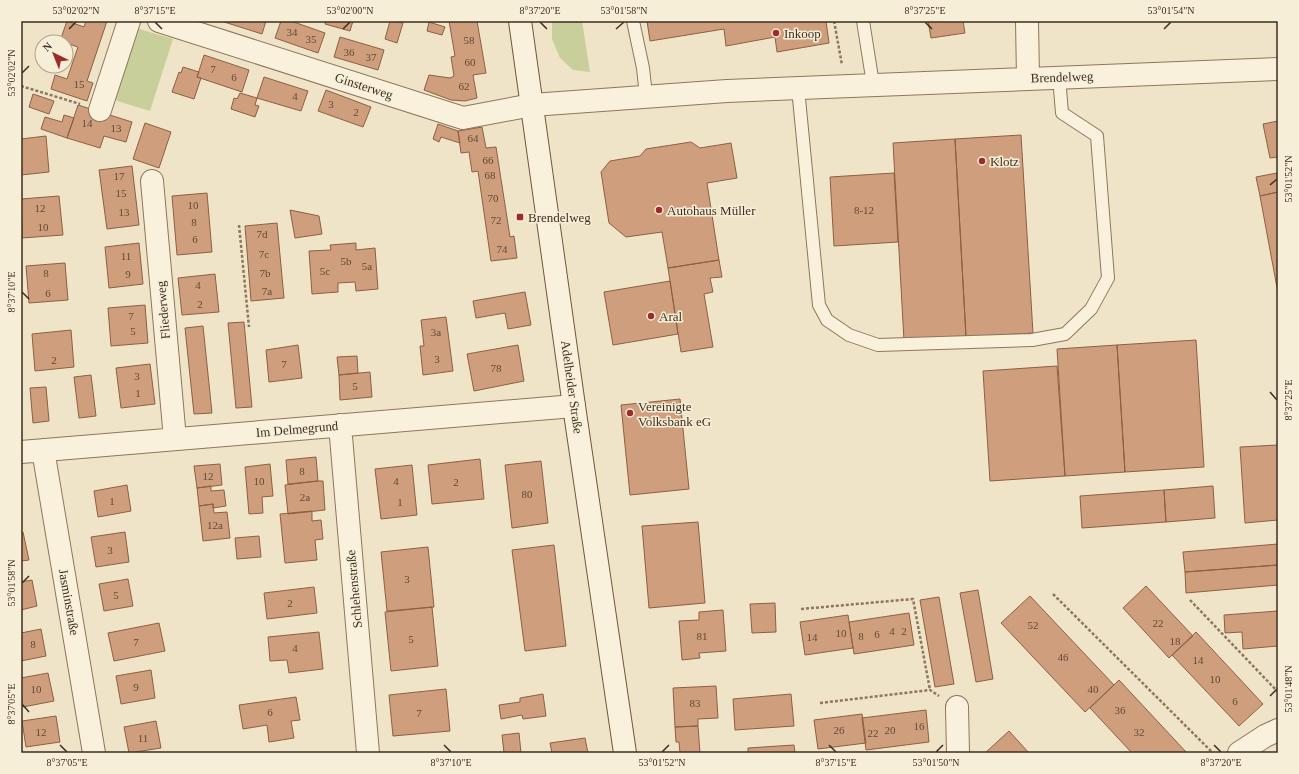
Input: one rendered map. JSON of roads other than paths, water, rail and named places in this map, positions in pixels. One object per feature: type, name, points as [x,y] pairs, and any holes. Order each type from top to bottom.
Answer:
[{"type":"street","points":[[100,110],[130,21]]},
{"type":"street","name":"Ginsterweg","points":[[159,21],[198,27],[463,118],[532,105]]},
{"type":"street","name":"Adelheider Straße","points":[[520,21],[574,406],[625,753]]},
{"type":"street","points":[[1027,21],[1028,78]]},
{"type":"street","name":"Brendelweg","points":[[532,105],[646,96],[873,84],[1278,69]]},
{"type":"street","name":"Fliederweg","points":[[152,181],[175,439]]},
{"type":"street","name":"Im Delmegrund","points":[[27,448],[175,439],[574,406]]},
{"type":"street","name":"Schlehenstraße","points":[[340,425],[368,753]]},
{"type":"street","name":"Jasminstraße","points":[[27,448],[94,753]]},
{"type":"street","points":[[957,707],[958,753]]},
{"type":"street","points":[[1239,753],[1264,736],[1278,730]]},
{"type":"lane","points":[[633,21],[643,68],[646,96]]},
{"type":"lane","points":[[863,21],[873,84]]},
{"type":"lane","points":[[798,88],[819,305],[827,320],[849,335],[878,345],[1032,340],[1065,334],[1091,309],[1108,278],[1097,136],[1062,113],[1059,77]]},
{"type":"place","name":"Inkoop","points":[[776,33]]},
{"type":"place","name":"Klotz","points":[[982,161]]},
{"type":"place","name":"Autohaus Müller","points":[[659,210]]},
{"type":"place","name":"Brendelweg","points":[[520,217]]},
{"type":"place","name":"Aral","points":[[651,316]]},
{"type":"place","name":"Vereinigte Volksbank eG","points":[[630,413]]}]
